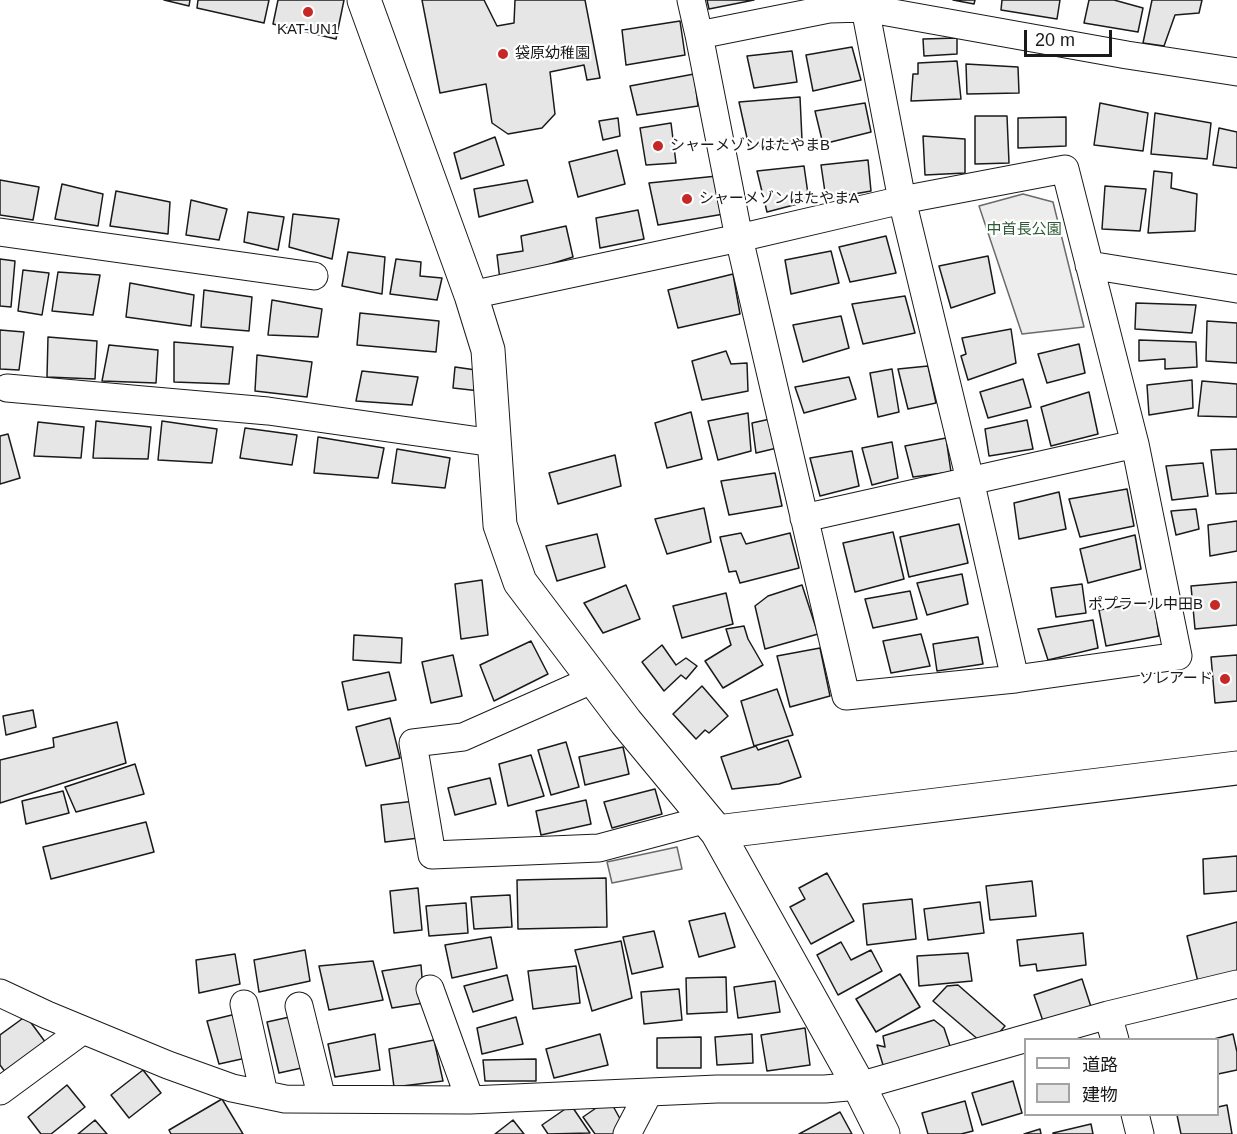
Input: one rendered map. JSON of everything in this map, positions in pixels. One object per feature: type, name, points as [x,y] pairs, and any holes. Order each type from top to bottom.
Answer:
[{"type":"street","points":[[364,0],[471,295],[488,350],[500,525],[520,582],[626,722],[712,826],[859,1086],[883,1134]]},
{"type":"street","points":[[471,295],[739,238],[903,200],[1065,169],[1135,444],[1178,656],[1015,679],[846,696],[739,238],[691,0]]},
{"type":"street","points":[[699,35],[829,4],[865,8],[1127,56],[1237,72]]},
{"type":"street","points":[[865,8],[903,200],[1015,679]]},
{"type":"street","points":[[0,232],[314,276]]},
{"type":"street","points":[[1089,264],[1237,289]]},
{"type":"street","points":[[7,388],[268,411],[494,443]]},
{"type":"street","points":[[804,518],[1135,444]]},
{"type":"street","points":[[594,679],[463,737],[413,743],[432,855],[599,848],[712,826],[1237,768]]},
{"type":"street","points":[[1065,1038],[1112,1027],[1237,984]]},
{"type":"street","points":[[430,989],[470,1100]]},
{"type":"street","points":[[0,993],[168,1065],[232,1088],[285,1099],[470,1100],[717,1089],[825,1089],[859,1086],[1024,1048]]},
{"type":"street","points":[[244,1004],[264,1094]]},
{"type":"street","points":[[298,1006],[322,1099]]},
{"type":"street","points":[[0,1091],[83,1030]]},
{"type":"street","points":[[627,1134],[650,1092]]},
{"type":"street","points":[[1136,1116],[1140,1134]]},
{"type":"shaded area","name":"中首長公園","points":[[1023,194],[1053,202],[1084,327],[1022,334],[979,206]]},
{"type":"shaded area","points":[[677,847],[682,869],[612,883],[607,862]]},
{"type":"building","points":[[164,0],[190,0],[189,6]]},
{"type":"building","points":[[198,0],[269,0],[264,23],[197,8]]},
{"type":"building","name":"KAT-UN1","points":[[278,0],[344,0],[336,39],[273,24]]},
{"type":"building","points":[[422,0],[484,0],[497,26],[514,23],[515,0],[585,0],[600,78],[587,80],[584,65],[550,72],[555,114],[542,128],[508,134],[492,123],[486,84],[440,93]]},
{"type":"building","points":[[707,0],[754,0],[709,9]]},
{"type":"building","points":[[953,0],[975,0],[974,4]]},
{"type":"building","points":[[1002,0],[1060,0],[1057,19],[1001,10]]},
{"type":"building","points":[[1089,0],[1114,0],[1143,8],[1138,32],[1084,23]]},
{"type":"building","points":[[1152,0],[1202,0],[1199,13],[1175,15],[1164,46],[1143,43]]},
{"type":"building","points":[[680,21],[685,55],[626,65],[622,30]]},
{"type":"building","points":[[957,38],[957,54],[924,56],[923,39]]},
{"type":"building","points":[[852,47],[861,80],[813,91],[806,55]]},
{"type":"building","points":[[792,51],[797,82],[754,88],[747,56]]},
{"type":"building","points":[[957,61],[961,99],[911,101],[913,74],[918,74],[918,63]]},
{"type":"building","points":[[966,64],[1018,67],[1019,93],[967,94]]},
{"type":"building","points":[[694,74],[698,106],[637,115],[630,86]]},
{"type":"building","points":[[800,97],[802,140],[749,147],[739,102]]},
{"type":"building","points":[[865,103],[871,132],[823,144],[815,111]]},
{"type":"building","points":[[1100,103],[1148,113],[1143,151],[1094,145]]},
{"type":"building","points":[[1155,113],[1211,123],[1207,159],[1151,154]]},
{"type":"building","points":[[975,116],[1007,116],[1009,163],[975,164]]},
{"type":"building","points":[[1066,117],[1066,146],[1018,148],[1018,118]]},
{"type":"building","points":[[618,118],[620,136],[603,140],[599,121]]},
{"type":"building","name":"シャーメゾンはたやまB","points":[[671,123],[676,163],[646,165],[640,128]]},
{"type":"building","points":[[1219,128],[1237,132],[1237,168],[1213,165]]},
{"type":"building","points":[[923,136],[965,139],[965,173],[925,175]]},
{"type":"building","points":[[495,137],[504,165],[461,179],[454,153]]},
{"type":"building","points":[[617,150],[625,184],[578,197],[569,162]]},
{"type":"building","points":[[868,160],[871,191],[826,199],[821,165]]},
{"type":"building","points":[[804,166],[809,201],[767,212],[757,171]]},
{"type":"building","points":[[1154,171],[1172,173],[1171,188],[1197,194],[1195,231],[1148,233]]},
{"type":"building","name":"シャーメゾンはたやまA","points":[[717,176],[724,214],[658,225],[649,183]]},
{"type":"building","points":[[0,180],[39,187],[33,220],[0,215]]},
{"type":"building","points":[[527,180],[533,202],[479,217],[474,189]]},
{"type":"building","points":[[62,184],[103,194],[98,226],[55,219]]},
{"type":"building","points":[[1105,186],[1146,189],[1140,231],[1102,229]]},
{"type":"building","points":[[116,191],[170,202],[168,234],[110,226]]},
{"type":"building","points":[[191,200],[227,209],[219,240],[186,235]]},
{"type":"building","points":[[638,210],[644,239],[600,248],[596,218]]},
{"type":"building","points":[[248,212],[284,217],[278,250],[244,242]]},
{"type":"building","points":[[293,214],[339,219],[332,259],[289,247]]},
{"type":"building","points":[[566,226],[573,257],[500,280],[497,255],[523,251],[521,236]]},
{"type":"building","points":[[886,236],[896,273],[850,282],[839,247]]},
{"type":"building","points":[[831,251],[839,283],[791,294],[785,260]]},
{"type":"building","points":[[348,252],[385,257],[382,294],[342,286]]},
{"type":"building","points":[[988,256],[995,293],[951,308],[939,266]]},
{"type":"building","points":[[0,259],[15,261],[11,307],[0,306]]},
{"type":"building","points":[[396,259],[421,262],[420,276],[442,278],[437,300],[390,294]]},
{"type":"building","points":[[23,270],[49,273],[42,315],[18,311]]},
{"type":"building","points":[[58,272],[100,275],[93,315],[52,311]]},
{"type":"building","points":[[733,274],[740,314],[678,328],[668,290]]},
{"type":"building","points":[[130,283],[194,295],[191,326],[126,317]]},
{"type":"building","points":[[204,290],[252,297],[249,331],[201,327]]},
{"type":"building","points":[[905,296],[915,333],[863,344],[852,304]]},
{"type":"building","points":[[272,300],[322,309],[318,337],[268,335]]},
{"type":"building","points":[[1136,303],[1196,305],[1192,333],[1135,329]]},
{"type":"building","points":[[360,313],[439,321],[436,352],[357,345]]},
{"type":"building","points":[[841,316],[849,348],[803,362],[793,325]]},
{"type":"building","points":[[1207,321],[1237,323],[1237,363],[1206,361]]},
{"type":"building","points":[[1011,329],[1016,363],[968,380],[961,356],[966,354],[962,338]]},
{"type":"building","points":[[0,330],[24,332],[19,370],[0,369]]},
{"type":"building","points":[[48,337],[97,341],[95,379],[47,377]]},
{"type":"building","points":[[1139,340],[1196,342],[1197,367],[1165,369],[1165,359],[1139,361]]},
{"type":"building","points":[[174,342],[233,347],[229,384],[174,382]]},
{"type":"building","points":[[1079,344],[1085,373],[1047,383],[1038,354]]},
{"type":"building","points":[[109,345],[158,350],[156,383],[102,381]]},
{"type":"building","points":[[726,351],[731,364],[747,363],[748,391],[702,400],[692,361]]},
{"type":"building","points":[[257,355],[312,362],[307,397],[255,391]]},
{"type":"building","points":[[928,366],[936,403],[908,409],[898,369]]},
{"type":"building","points":[[455,367],[483,371],[480,391],[453,388]]},
{"type":"building","points":[[892,369],[899,412],[878,417],[870,373]]},
{"type":"building","points":[[362,371],[418,377],[412,405],[356,401]]},
{"type":"building","points":[[849,377],[856,399],[804,413],[795,387]]},
{"type":"building","points":[[1023,379],[1031,407],[988,418],[980,392]]},
{"type":"building","points":[[1192,380],[1193,408],[1149,415],[1147,385]]},
{"type":"building","points":[[1202,381],[1237,384],[1237,417],[1198,416]]},
{"type":"building","points":[[1089,392],[1098,434],[1051,446],[1041,407]]},
{"type":"building","points":[[691,412],[702,459],[667,468],[655,423]]},
{"type":"building","points":[[748,413],[751,451],[718,460],[708,421]]},
{"type":"building","points":[[770,419],[777,448],[756,453],[752,423]]},
{"type":"building","points":[[1027,420],[1033,449],[989,456],[985,429]]},
{"type":"building","points":[[96,421],[151,427],[148,459],[93,458]]},
{"type":"building","points":[[162,421],[217,429],[212,463],[158,460]]},
{"type":"building","points":[[38,422],[84,427],[81,458],[34,456]]},
{"type":"building","points":[[245,428],[297,435],[292,465],[240,458]]},
{"type":"building","points":[[8,434],[20,478],[0,484],[0,436]]},
{"type":"building","points":[[318,437],[384,448],[378,478],[314,473]]},
{"type":"building","points":[[946,438],[951,472],[913,477],[905,446]]},
{"type":"building","points":[[892,442],[898,478],[872,485],[862,448]]},
{"type":"building","points":[[397,449],[450,458],[445,488],[392,483]]},
{"type":"building","points":[[1237,449],[1237,493],[1216,494],[1211,450]]},
{"type":"building","points":[[852,451],[859,486],[820,496],[810,458]]},
{"type":"building","points":[[615,455],[621,486],[558,504],[549,473]]},
{"type":"building","points":[[1203,463],[1208,496],[1172,500],[1166,466]]},
{"type":"building","points":[[775,473],[782,506],[729,515],[721,481]]},
{"type":"building","points":[[1127,489],[1134,526],[1080,537],[1069,499]]},
{"type":"building","points":[[1059,492],[1066,529],[1019,539],[1014,503]]},
{"type":"building","points":[[704,508],[711,542],[667,554],[655,519]]},
{"type":"building","points":[[1196,509],[1199,529],[1176,535],[1171,511]]},
{"type":"building","points":[[1237,521],[1237,551],[1210,556],[1208,525]]},
{"type":"building","points":[[959,524],[968,563],[909,577],[900,537]]},
{"type":"building","points":[[893,532],[904,579],[855,592],[843,543]]},
{"type":"building","points":[[741,533],[746,544],[790,533],[799,568],[740,583],[736,571],[729,572],[720,537]]},
{"type":"building","points":[[597,534],[605,567],[557,581],[546,546]]},
{"type":"building","points":[[1135,535],[1141,569],[1088,583],[1080,549]]},
{"type":"building","points":[[962,574],[968,604],[927,615],[917,583]]},
{"type":"building","points":[[482,580],[488,635],[461,639],[455,584]]},
{"type":"building","name":"ポプラール中田B","points":[[1237,582],[1237,625],[1195,629],[1191,586]]},
{"type":"building","points":[[1082,584],[1086,613],[1056,617],[1051,588]]},
{"type":"building","points":[[626,585],[640,619],[603,633],[584,603]]},
{"type":"building","points":[[802,585],[818,634],[765,649],[755,606],[768,596]]},
{"type":"building","points":[[910,591],[917,619],[873,628],[865,599]]},
{"type":"building","points":[[726,593],[733,624],[682,638],[673,606]]},
{"type":"building","points":[[1154,601],[1159,636],[1106,646],[1099,610]]},
{"type":"building","points":[[1093,620],[1098,648],[1048,660],[1038,629]]},
{"type":"building","points":[[744,626],[748,639],[763,665],[723,688],[705,661],[731,645],[726,629]]},
{"type":"building","points":[[921,634],[930,666],[891,673],[883,641]]},
{"type":"building","points":[[354,635],[402,638],[401,663],[353,660]]},
{"type":"building","points":[[978,637],[983,664],[937,671],[933,644]]},
{"type":"building","points":[[531,641],[548,674],[494,701],[480,665]]},
{"type":"building","points":[[662,645],[676,665],[686,658],[697,666],[686,679],[681,675],[664,691],[642,662]]},
{"type":"building","points":[[820,648],[830,696],[790,707],[777,656]]},
{"type":"building","points":[[453,655],[462,696],[431,703],[422,662]]},
{"type":"building","name":"ソレアード","points":[[1237,655],[1237,701],[1215,703],[1211,657]]},
{"type":"building","points":[[389,672],[396,700],[348,710],[342,682]]},
{"type":"building","points":[[702,686],[728,716],[709,733],[705,730],[696,739],[673,714]]},
{"type":"building","points":[[777,689],[793,735],[754,746],[741,701]]},
{"type":"building","points":[[33,710],[36,727],[6,735],[3,716]]},
{"type":"building","points":[[390,718],[400,758],[366,766],[356,727]]},
{"type":"building","points":[[117,722],[126,763],[0,803],[0,760],[54,747],[53,738]]},
{"type":"building","points":[[788,740],[801,777],[779,784],[732,789],[721,757],[756,746],[758,750]]},
{"type":"building","points":[[566,742],[579,787],[551,795],[538,750]]},
{"type":"building","points":[[623,747],[629,774],[585,785],[579,757]]},
{"type":"building","points":[[531,755],[544,796],[508,806],[499,764]]},
{"type":"building","points":[[135,764],[144,794],[76,812],[65,787]]},
{"type":"building","points":[[490,778],[496,804],[455,815],[448,788]]},
{"type":"building","points":[[655,789],[662,814],[612,828],[604,802]]},
{"type":"building","points":[[63,791],[69,813],[26,824],[22,801]]},
{"type":"building","points":[[586,800],[591,824],[541,835],[536,811]]},
{"type":"building","points":[[415,801],[419,838],[385,842],[381,805]]},
{"type":"building","points":[[146,822],[154,852],[51,879],[43,847]]},
{"type":"building","points":[[1237,856],[1237,891],[1204,894],[1203,859]]},
{"type":"building","points":[[827,873],[854,921],[811,944],[790,907],[805,899],[799,888]]},
{"type":"building","points":[[606,878],[607,927],[518,929],[517,880]]},
{"type":"building","points":[[1032,881],[1036,916],[990,920],[986,886]]},
{"type":"building","points":[[418,888],[422,930],[394,933],[390,891]]},
{"type":"building","points":[[510,895],[512,927],[474,929],[471,897]]},
{"type":"building","points":[[912,899],[916,939],[867,945],[863,904]]},
{"type":"building","points":[[980,902],[984,933],[928,940],[924,909]]},
{"type":"building","points":[[466,903],[468,933],[429,936],[426,906]]},
{"type":"building","points":[[725,913],[735,947],[699,957],[689,921]]},
{"type":"building","points":[[1237,922],[1237,972],[1198,982],[1187,936]]},
{"type":"building","points":[[654,931],[663,967],[632,974],[623,937]]},
{"type":"building","points":[[1083,933],[1086,965],[1037,971],[1036,964],[1020,966],[1017,940]]},
{"type":"building","points":[[491,937],[497,968],[452,978],[445,945]]},
{"type":"building","points":[[621,941],[632,998],[592,1011],[575,950]]},
{"type":"building","points":[[841,942],[851,960],[871,950],[882,971],[838,995],[817,955]]},
{"type":"building","points":[[305,950],[310,981],[259,992],[254,960]]},
{"type":"building","points":[[968,953],[972,981],[919,986],[917,956]]},
{"type":"building","points":[[235,954],[240,984],[199,993],[196,960]]},
{"type":"building","points":[[373,961],[383,1000],[329,1010],[319,966]]},
{"type":"building","points":[[421,965],[424,1003],[392,1008],[382,971]]},
{"type":"building","points":[[576,966],[580,1003],[533,1009],[528,971]]},
{"type":"building","points":[[900,974],[920,1007],[876,1032],[856,999]]},
{"type":"building","points":[[507,975],[513,1000],[473,1012],[464,986]]},
{"type":"building","points":[[726,977],[727,1012],[687,1014],[686,978]]},
{"type":"building","points":[[1082,979],[1093,1013],[1044,1024],[1034,995]]},
{"type":"building","points":[[775,981],[780,1012],[738,1018],[734,987]]},
{"type":"building","points":[[958,985],[1005,1026],[987,1047],[933,1001],[947,986]]},
{"type":"building","points":[[679,989],[682,1020],[644,1024],[641,992]]},
{"type":"building","points":[[236,1014],[246,1058],[219,1064],[207,1021]]},
{"type":"building","points":[[26,1016],[46,1043],[6,1073],[0,1065],[0,1035]]},
{"type":"building","points":[[294,1016],[306,1067],[279,1073],[267,1022]]},
{"type":"building","points":[[516,1017],[523,1044],[482,1054],[477,1028]]},
{"type":"building","points":[[934,1020],[944,1028],[953,1055],[886,1075],[877,1045],[885,1047],[883,1036]]},
{"type":"building","points":[[805,1028],[810,1065],[767,1071],[761,1035]]},
{"type":"building","points":[[375,1034],[380,1070],[335,1077],[328,1044]]},
{"type":"building","points":[[600,1034],[608,1065],[554,1078],[546,1049]]},
{"type":"building","points":[[752,1034],[753,1063],[717,1065],[715,1037]]},
{"type":"building","points":[[1233,1034],[1237,1052],[1237,1070],[1219,1074],[1218,1038]]},
{"type":"building","points":[[701,1037],[701,1068],[657,1068],[657,1038]]},
{"type":"building","points":[[434,1040],[443,1081],[394,1087],[389,1049]]},
{"type":"building","points":[[536,1059],[536,1081],[485,1081],[483,1060]]},
{"type":"building","points":[[143,1070],[161,1093],[129,1118],[111,1095]]},
{"type":"building","points":[[1013,1081],[1022,1113],[982,1125],[972,1093]]},
{"type":"building","points":[[67,1085],[85,1107],[51,1134],[41,1134],[28,1117]]},
{"type":"building","points":[[222,1099],[243,1134],[171,1134],[169,1130]]},
{"type":"building","points":[[965,1101],[973,1131],[961,1134],[928,1134],[922,1113]]},
{"type":"building","points":[[571,1105],[590,1133],[548,1134],[542,1125]]},
{"type":"building","points":[[1227,1105],[1232,1134],[1181,1134],[1177,1116],[1219,1116],[1219,1107]]},
{"type":"building","points":[[599,1106],[613,1106],[624,1126],[621,1134],[595,1134],[583,1117]]},
{"type":"building","points":[[840,1112],[852,1134],[799,1134]]},
{"type":"building","points":[[95,1120],[107,1134],[78,1134]]},
{"type":"building","points":[[513,1120],[524,1134],[495,1134]]},
{"type":"building","points":[[1091,1124],[1093,1134],[1053,1134],[1053,1133]]},
{"type":"building","points":[[1040,1129],[1041,1134],[1024,1134]]},
{"type":"place","name":"KAT-UN1","points":[[308,12]]},
{"type":"place","name":"袋原幼稚園","points":[[503,54]]},
{"type":"place","name":"シャーメゾンはたやまB","points":[[658,146]]},
{"type":"place","name":"シャーメゾンはたやまA","points":[[687,199]]},
{"type":"place","name":"ポプラール中田B","points":[[1215,605]]},
{"type":"place","name":"ソレアード","points":[[1225,679]]}]
